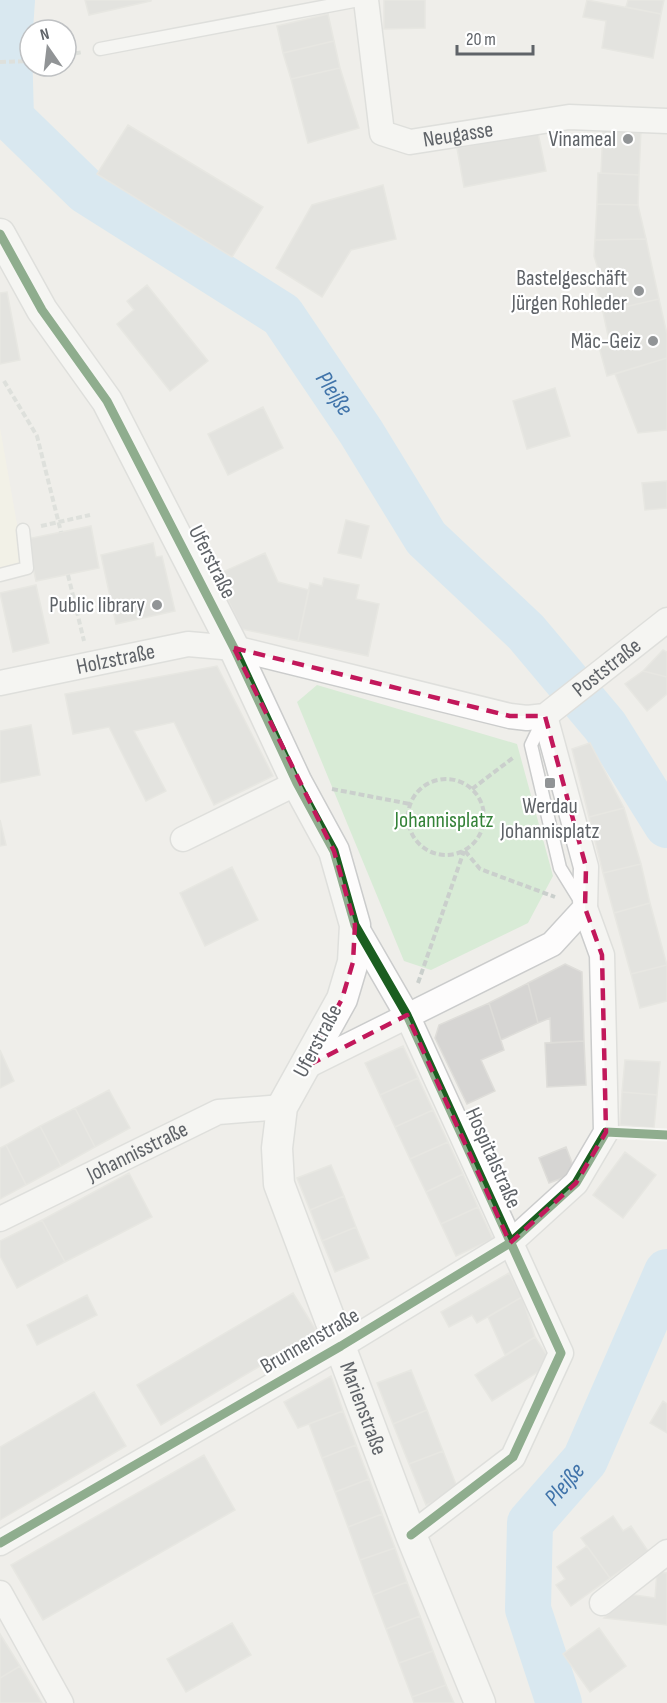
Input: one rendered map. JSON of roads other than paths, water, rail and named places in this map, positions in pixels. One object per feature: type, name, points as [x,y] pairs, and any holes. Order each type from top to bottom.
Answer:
[{"type":"street","name":"Neugasse","points":[[366,0],[382,133],[410,142],[569,117],[667,121]]},
{"type":"street","name":"Uferstraße","points":[[0,234],[42,310],[107,401],[234,648],[297,783],[334,852],[355,925],[353,962],[342,999],[282,1107]]},
{"type":"street","name":"Poststraße","points":[[551,711],[667,620]]},
{"type":"street","name":"Holzstraße","points":[[0,683],[188,644],[234,648]]},
{"type":"street","points":[[234,648],[510,716],[527,718],[551,711],[586,867],[585,908],[552,944],[305,1067]]},
{"type":"street","points":[[183,838],[297,783]]},
{"type":"street","name":"Brunnenstraße","points":[[0,1543],[341,1346],[510,1243],[576,1183],[606,1132],[602,955],[585,908]]},
{"type":"street","name":"Hospitalstraße","points":[[355,925],[407,1015],[561,1353],[513,1458],[411,1535]]},
{"type":"street","name":"Johannisstraße","points":[[0,1219],[219,1112],[282,1107]]},
{"type":"street","name":"Marienstraße","points":[[282,1107],[277,1148],[279,1184],[411,1535],[480,1703]]},
{"type":"street","points":[[602,1603],[667,1551]]},
{"type":"street","points":[[0,1593],[61,1703]]},
{"type":"lane","points":[[100,49],[359,0]]},
{"type":"lane","points":[[0,575],[27,568],[23,530]]},
{"type":"lane","points":[[551,711],[531,745],[560,868],[585,908]]},
{"type":"waterway","name":"Pleiße","points":[[12,0],[9,44],[11,118],[86,191],[282,315],[361,432],[426,538],[526,632],[605,726],[667,825]]},
{"type":"waterway","name":"Pleiße","points":[[559,1703],[528,1609],[530,1523],[585,1460],[667,1272]]},
{"type":"place","name":"Vinameal","points":[[628,139]]},
{"type":"place","name":"Bastelgeschäft Jürgen Rohleder","points":[[639,291]]},
{"type":"place","name":"Mäc-Geiz","points":[[653,341]]},
{"type":"place","name":"Public library","points":[[157,605]]},
{"type":"place","name":"Werdau Johannisplatz","points":[[550,783]]},
{"type":"park label","name":"Johannisplatz","points":[[444,820]]}]
